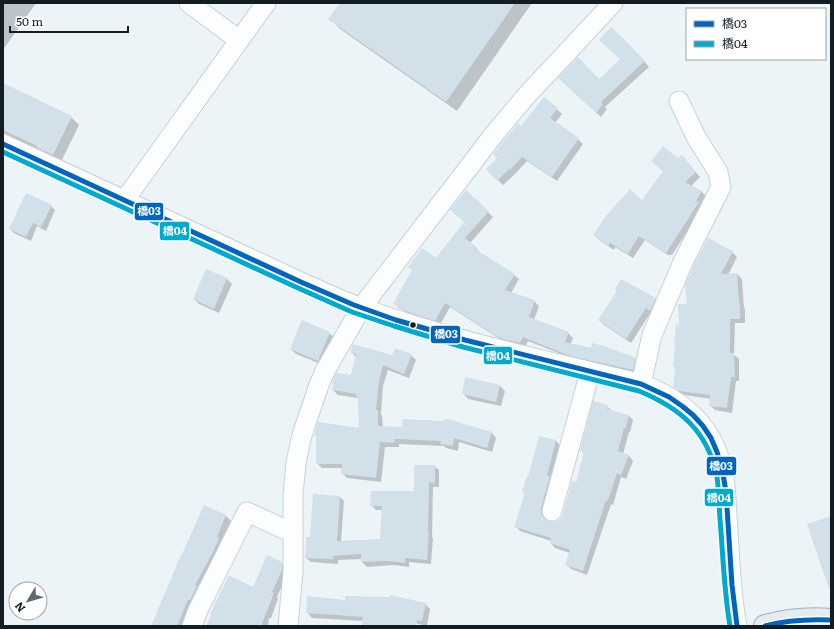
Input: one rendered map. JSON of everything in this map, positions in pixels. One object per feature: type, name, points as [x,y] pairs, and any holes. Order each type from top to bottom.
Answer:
[{"type":"main road","points":[[766,626],[797,619],[831,620]]},
{"type":"street","points":[[189,3],[239,40]]},
{"type":"street","points":[[124,201],[266,3]]},
{"type":"street","points":[[288,626],[293,572],[293,495],[295,473],[298,453],[305,426],[318,386],[325,371],[361,308],[511,113],[613,3]]},
{"type":"street","points":[[641,384],[652,335],[683,262],[721,187],[718,172],[696,137],[679,101]]},
{"type":"street","points":[[3,144],[124,201],[361,308],[440,334],[641,384],[666,395],[689,411],[696,418],[707,433],[718,454],[724,482],[733,602],[737,626]]},
{"type":"street","points":[[552,511],[590,372]]},
{"type":"street","points":[[192,626],[198,610],[247,512],[293,533]]},
{"type":"building","points":[[340,3],[515,3],[446,102],[328,19]]},
{"type":"building","points":[[611,27],[645,61],[601,102],[603,104],[596,113],[558,78],[578,57],[599,79],[620,59],[599,40]]},
{"type":"building","points":[[3,83],[72,116],[53,155],[3,130]]},
{"type":"building","points":[[544,97],[558,108],[550,118],[579,138],[552,177],[522,157],[497,181],[486,169],[497,158],[493,154],[518,123],[521,126]]},
{"type":"building","points":[[663,146],[678,158],[682,155],[696,172],[685,182],[702,191],[696,201],[699,202],[666,253],[639,236],[628,254],[610,243],[608,246],[593,235],[606,216],[630,189],[642,200],[663,171],[651,161]]},
{"type":"building","points":[[466,190],[489,211],[465,238],[477,247],[475,249],[515,274],[505,290],[535,300],[529,317],[569,332],[565,342],[591,348],[592,343],[636,358],[633,370],[570,356],[523,337],[520,343],[503,339],[445,303],[435,321],[408,312],[393,304],[412,270],[408,267],[422,248],[436,258],[464,222],[450,210]]},
{"type":"building","points":[[26,193],[52,205],[41,227],[33,223],[26,237],[9,229]]},
{"type":"building","points":[[708,238],[733,251],[721,274],[737,273],[740,319],[730,319],[730,353],[734,353],[735,377],[731,377],[727,408],[709,406],[710,395],[679,391],[673,387],[675,367],[673,367],[674,342],[676,324],[679,325],[678,304],[687,304],[685,284]]},
{"type":"building","points":[[206,269],[227,278],[214,309],[193,299]]},
{"type":"building","points":[[621,279],[656,298],[650,311],[646,308],[626,339],[598,320],[617,291],[615,289]]},
{"type":"building","points":[[302,320],[330,332],[318,361],[290,349]]},
{"type":"building","points":[[353,344],[392,355],[395,348],[412,354],[404,374],[383,365],[379,381],[376,410],[378,410],[378,426],[402,427],[402,419],[444,421],[445,419],[457,421],[492,432],[487,448],[454,438],[453,446],[440,444],[441,441],[395,439],[394,443],[380,442],[376,478],[341,474],[342,464],[316,464],[316,436],[314,436],[318,422],[359,428],[358,397],[356,397],[356,394],[332,390],[333,380],[336,373],[351,375],[356,355],[350,352]]},
{"type":"building","points":[[465,377],[500,385],[496,402],[462,394]]},
{"type":"building","points":[[593,401],[608,405],[607,409],[629,415],[618,451],[629,455],[621,475],[617,473],[608,501],[606,500],[583,571],[565,565],[570,550],[550,543],[551,538],[514,527],[525,493],[522,492],[527,476],[528,477],[539,436],[556,440],[547,476],[550,476],[541,513],[544,518],[549,521],[554,522],[560,519],[563,514],[572,481],[576,482],[584,452],[580,451]]},
{"type":"building","points":[[414,465],[435,465],[435,483],[429,482],[429,532],[427,560],[405,558],[405,563],[388,561],[361,562],[361,554],[333,556],[333,559],[305,558],[306,537],[310,537],[313,494],[340,496],[337,541],[380,539],[382,506],[370,506],[371,491],[414,491]]},
{"type":"building","points":[[204,505],[226,515],[212,554],[195,585],[197,586],[190,600],[188,600],[177,626],[151,626],[175,567]]},
{"type":"building","points":[[831,516],[831,588],[829,589],[807,524]]},
{"type":"building","points":[[267,555],[282,562],[282,570],[272,592],[274,593],[261,626],[206,626],[211,615],[210,614],[229,575],[253,587]]},
{"type":"building","points":[[390,595],[426,603],[422,621],[417,620],[416,626],[361,626],[363,617],[306,613],[307,596],[345,600],[345,596],[390,597]]},
{"type":"transit line","name":"橋03","points":[[3,144],[354,305],[396,320],[465,340],[641,384],[669,397],[693,415],[703,426],[711,438],[722,468],[726,492],[732,585],[737,626]]},
{"type":"transit line","name":"橋04","points":[[3,152],[352,312],[463,347],[639,391],[667,405],[690,423],[707,447],[713,461],[718,482],[725,586],[730,626]]},
{"type":"transit line","name":"橋03","points":[[765,626],[798,620],[831,620]]}]
